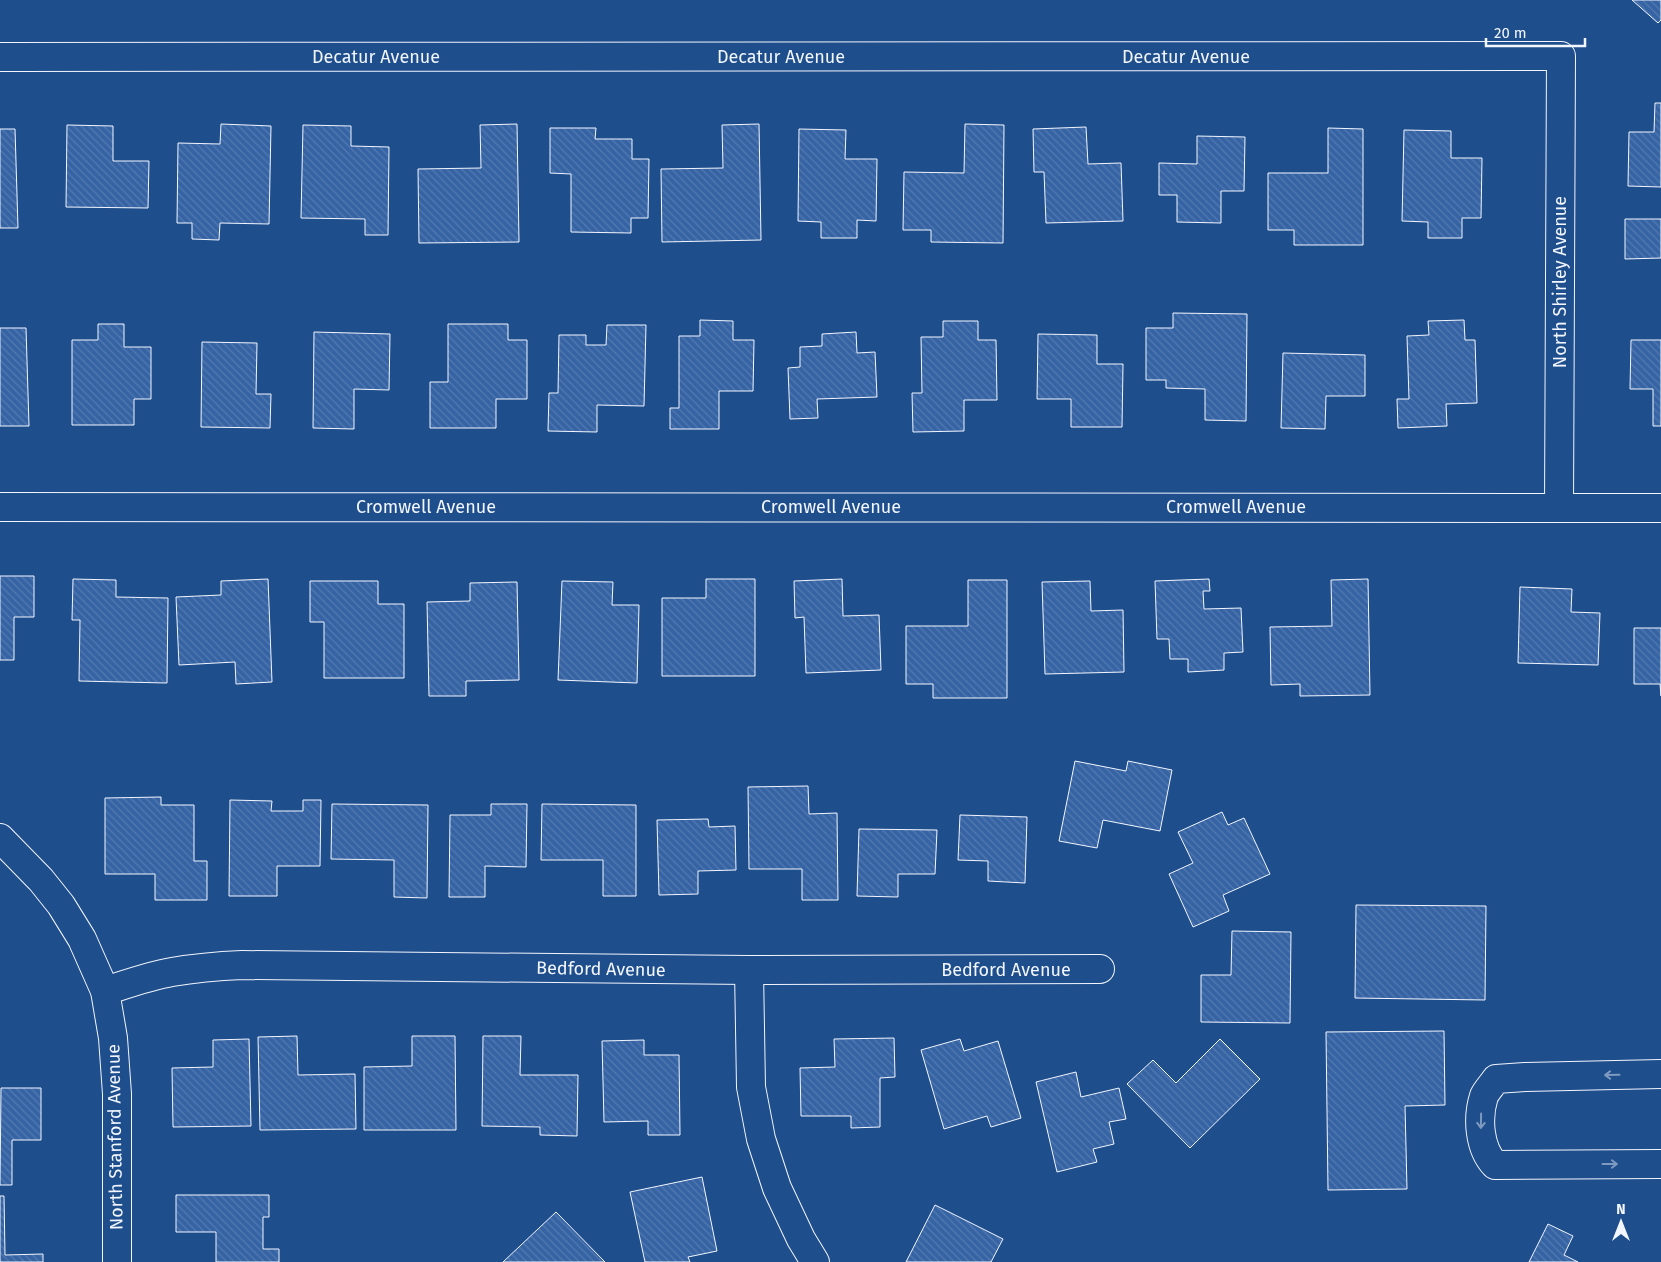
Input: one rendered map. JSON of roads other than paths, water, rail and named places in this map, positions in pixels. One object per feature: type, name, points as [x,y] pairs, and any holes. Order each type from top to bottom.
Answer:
[{"type":"street","name":"Decatur Avenue","points":[[0,57],[1561,56]]},
{"type":"street","name":"North Shirley Avenue","points":[[1559,507],[1561,56]]},
{"type":"street","name":"Cromwell Avenue","points":[[0,507],[1661,508]]},
{"type":"street","name":"North Stanford Avenue","points":[[0,838],[41,880],[62,905],[82,939],[105,991],[113,1038],[117,1094],[117,1262]]},
{"type":"street","name":"Bedford Avenue","points":[[105,991],[171,972],[206,967],[242,965],[749,970],[1100,969]]},
{"type":"street","points":[[749,970],[751,1087],[761,1139],[778,1188],[801,1239],[815,1262]]},
{"type":"street","points":[[1661,1074],[1525,1077],[1496,1080],[1485,1094],[1482,1108],[1481,1132],[1483,1146],[1488,1157],[1495,1165],[1661,1164]]}]
